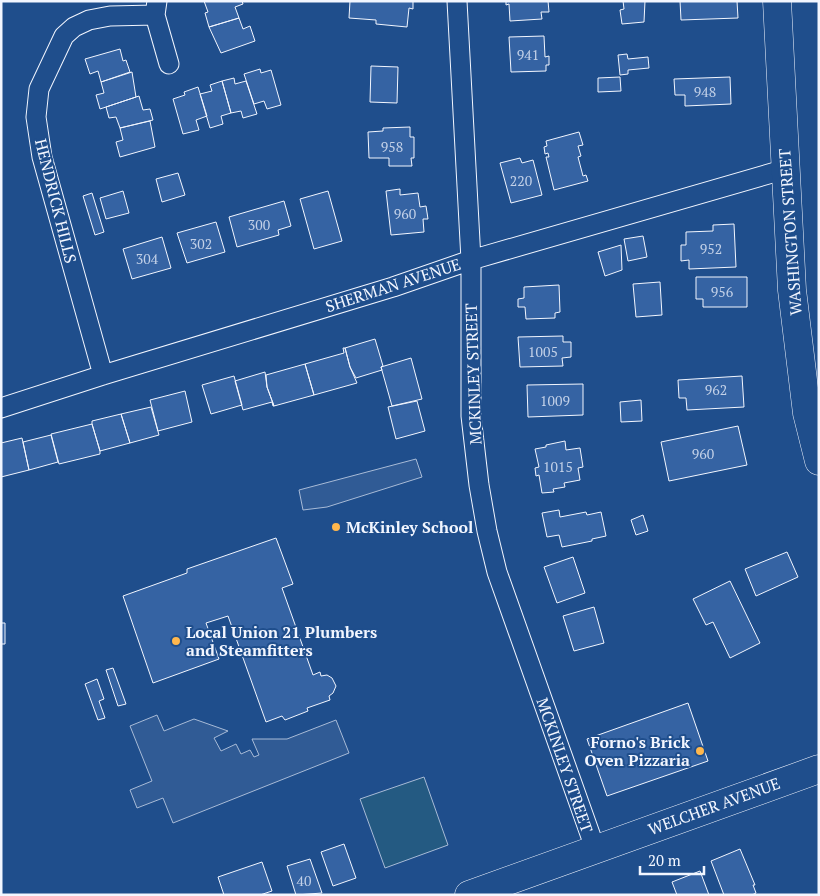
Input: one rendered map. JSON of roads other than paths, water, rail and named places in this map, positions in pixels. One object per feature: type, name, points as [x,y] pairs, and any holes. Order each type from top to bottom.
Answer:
[{"type":"street","name":"MCKINLEY STREET","points":[[456,1],[471,260],[471,416],[479,485],[497,572],[594,848]]},
{"type":"street","name":"WASHINGTON STREET","points":[[777,1],[792,290],[807,413],[819,461]]},
{"type":"street","name":"HENDRICK HILLS","points":[[102,375],[42,157],[36,117],[39,89],[64,36],[74,27],[89,20],[156,8],[169,64]]},
{"type":"street","name":"SHERMAN AVENUE","points":[[1,408],[102,375],[393,287],[471,260],[786,169]]},
{"type":"street","points":[[809,773],[819,754]]},
{"type":"street","name":"WELCHER AVENUE","points":[[469,895],[594,848],[809,773]]},
{"type":"place","name":"McKinley School","points":[[336,527]]},
{"type":"place","name":"Local Union 21 Plumbers and Steamfitters","points":[[176,641]]},
{"type":"place","name":"Forno's Brick Oven Pizzaria","points":[[700,751]]}]
